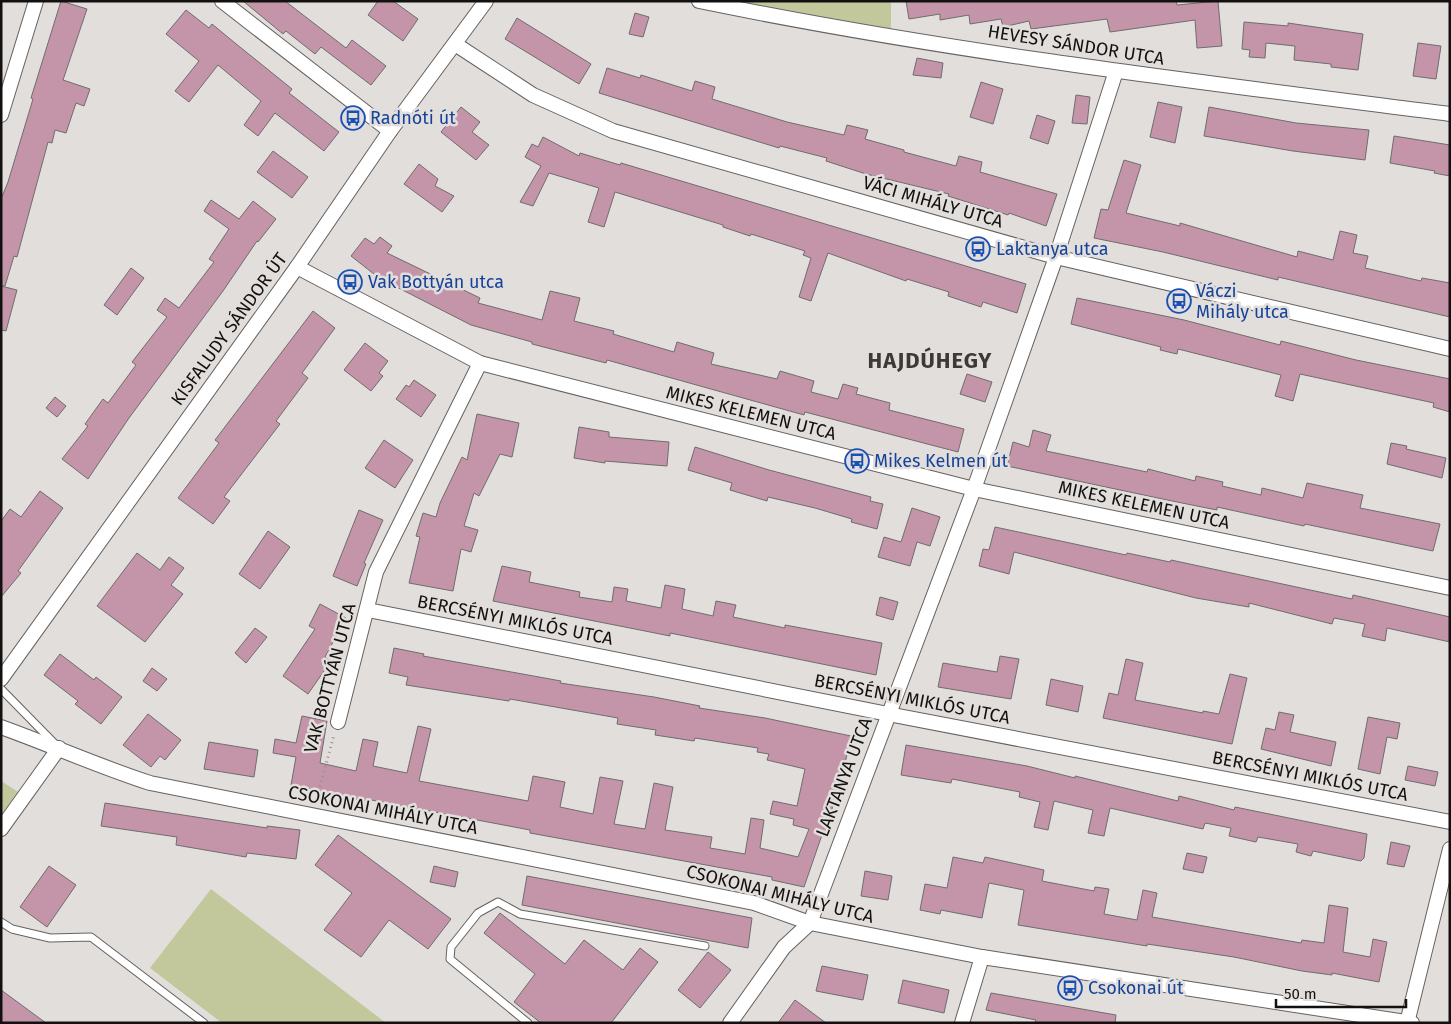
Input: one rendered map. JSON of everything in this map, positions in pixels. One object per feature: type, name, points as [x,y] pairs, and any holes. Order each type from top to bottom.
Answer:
[{"type":"street","points":[[1,115],[36,1]]},
{"type":"street","points":[[222,1],[390,131]]},
{"type":"street","name":"KISFALUDY SÁNDOR ÚT","points":[[1,679],[297,267],[390,131],[486,1]]},
{"type":"street","name":"HEVESY SÁNDOR UTCA","points":[[699,1],[769,16],[1116,71],[1450,114]]},
{"type":"street","name":"VÁCI MIHÁLY UTCA","points":[[455,44],[533,95],[613,131],[1056,257],[1450,348]]},
{"type":"street","name":"LAKTANYA UTCA","points":[[730,1023],[784,947],[810,923],[974,489],[1056,257],[1116,71]]},
{"type":"street","name":"MIKES KELEMEN UTCA","points":[[297,267],[480,363],[974,489],[1450,588]]},
{"type":"street","name":"VAK BOTTYÁN UTCA","points":[[338,722],[368,610],[376,572],[480,363]]},
{"type":"street","name":"BERCSÉNYI MIKLÓS UTCA","points":[[368,610],[888,714],[1450,822]]},
{"type":"street","name":"CSOKONAI MIHÁLY UTCA","points":[[1,727],[59,748],[106,769],[150,783],[754,903],[810,923],[982,957],[1409,1022]]},
{"type":"street","points":[[1,830],[59,748]]},
{"type":"street","points":[[1409,1022],[1450,849]]},
{"type":"street","points":[[962,1023],[982,957]]},
{"type":"lane","points":[[1,689],[59,748]]},
{"type":"lane","points":[[528,1023],[450,959],[451,947],[478,913],[498,902],[520,914],[705,946]]},
{"type":"lane","points":[[1,922],[12,929],[50,938],[91,937],[204,1023]]},
{"type":"path","name":"VAK BOTTYÁN UTCA","points":[[312,816],[338,722]]},
{"type":"green space","points":[[731,1],[891,1],[891,31]]},
{"type":"green space","points":[[1,781],[23,795],[1,822]]},
{"type":"green space","points":[[211,889],[386,1023],[222,1023],[150,968]]},
{"type":"building","points":[[61,1],[87,9],[63,80],[90,89],[84,106],[76,103],[66,133],[55,130],[52,143],[48,142],[17,257],[14,256],[5,286],[1,286],[1,199],[8,182],[33,99],[31,98]]},
{"type":"building","points":[[243,1],[285,1],[346,48],[352,40],[386,66],[371,85],[321,47],[315,54],[286,31],[283,34]]},
{"type":"building","points":[[378,1],[393,1],[418,19],[403,41],[368,15]]},
{"type":"building","points":[[906,1],[1176,1],[1177,5],[1218,1],[1222,46],[1197,48],[1195,20],[1110,32],[1107,19],[1031,29],[1029,21],[1003,27],[1001,19],[970,24],[969,15],[940,20],[940,14],[909,19]]},
{"type":"building","points":[[186,10],[209,28],[212,24],[292,89],[289,93],[339,132],[324,151],[275,113],[258,136],[244,125],[261,101],[218,65],[189,102],[175,91],[199,61],[166,34]]},
{"type":"building","points":[[635,13],[649,17],[643,37],[629,34]]},
{"type":"building","points":[[517,18],[591,64],[579,84],[505,39]]},
{"type":"building","points":[[1244,22],[1288,26],[1288,23],[1363,34],[1358,70],[1331,67],[1331,64],[1294,60],[1295,46],[1266,43],[1265,58],[1249,57],[1250,50],[1242,49]]},
{"type":"building","points":[[1418,43],[1441,46],[1436,79],[1413,76]]},
{"type":"building","points":[[917,58],[943,63],[941,78],[913,75]]},
{"type":"building","points":[[607,68],[640,78],[641,75],[692,91],[695,81],[715,87],[712,99],[787,122],[844,135],[847,125],[868,130],[865,139],[956,166],[959,156],[982,162],[980,172],[1057,194],[1046,226],[1009,213],[1008,215],[948,196],[949,194],[866,174],[826,161],[827,158],[780,146],[779,148],[599,93]]},
{"type":"building","points":[[981,82],[1003,89],[993,124],[970,117]]},
{"type":"building","points":[[1076,95],[1090,97],[1087,124],[1072,123]]},
{"type":"building","points":[[1158,102],[1182,107],[1175,143],[1150,137]]},
{"type":"building","points":[[461,107],[480,122],[472,132],[489,145],[476,160],[441,132]]},
{"type":"building","points":[[1209,107],[1296,123],[1369,130],[1365,160],[1293,151],[1204,136]]},
{"type":"building","points":[[1037,115],[1055,121],[1048,144],[1030,138]]},
{"type":"building","points":[[1394,136],[1450,145],[1450,176],[1434,173],[1435,171],[1390,163]]},
{"type":"building","points":[[543,137],[579,156],[580,153],[620,165],[621,163],[1026,284],[1017,313],[983,302],[981,307],[948,296],[949,292],[907,279],[906,281],[828,253],[811,301],[799,297],[811,258],[803,255],[805,251],[751,234],[750,236],[723,227],[723,225],[615,192],[604,227],[588,222],[599,188],[549,173],[533,206],[520,202],[541,166],[525,157],[532,144],[538,147]]},
{"type":"building","points":[[273,151],[308,177],[292,198],[257,172]]},
{"type":"building","points":[[1124,160],[1141,165],[1126,213],[1180,226],[1180,223],[1297,257],[1298,251],[1333,260],[1340,231],[1357,235],[1353,253],[1368,256],[1365,268],[1421,281],[1422,278],[1450,283],[1450,317],[1278,277],[1278,280],[1163,252],[1094,238],[1101,209],[1108,210]]},
{"type":"building","points":[[419,164],[438,179],[435,186],[454,196],[442,212],[404,184]]},
{"type":"building","points":[[211,200],[239,219],[253,201],[276,219],[257,241],[223,291],[129,418],[88,479],[62,459],[88,426],[85,424],[103,399],[108,403],[136,365],[132,362],[167,317],[157,310],[165,298],[179,308],[214,262],[209,259],[229,229],[204,211]]},
{"type":"building","points":[[380,237],[392,246],[387,253],[480,298],[478,303],[542,320],[550,291],[580,298],[574,321],[614,331],[613,334],[674,352],[677,342],[714,353],[711,364],[777,379],[780,371],[814,381],[811,392],[838,399],[843,384],[858,388],[856,394],[890,403],[889,410],[964,429],[958,452],[805,412],[804,415],[607,360],[606,363],[532,344],[532,342],[471,325],[379,278],[351,256],[365,238],[374,244]]},
{"type":"building","points":[[131,268],[144,278],[117,315],[104,305]]},
{"type":"building","points":[[1,286],[17,290],[6,331],[1,330]]},
{"type":"building","points":[[1077,298],[1184,320],[1280,345],[1281,341],[1356,360],[1450,379],[1450,412],[1433,407],[1434,403],[1300,374],[1293,401],[1275,396],[1281,375],[1178,349],[1177,354],[1160,350],[1161,347],[1071,324]]},
{"type":"building","points":[[313,311],[335,328],[302,373],[308,378],[276,421],[280,424],[224,497],[230,501],[213,524],[178,498],[219,443],[215,440]]},
{"type":"building","points":[[365,343],[388,361],[379,373],[383,376],[371,391],[344,370]]},
{"type":"building","points":[[967,374],[992,382],[985,402],[960,394]]},
{"type":"building","points":[[414,380],[436,395],[421,417],[396,399],[406,385],[409,387]]},
{"type":"building","points":[[55,397],[66,406],[57,417],[46,408]]},
{"type":"building","points":[[477,414],[519,423],[512,457],[500,454],[479,496],[474,493],[464,526],[478,530],[471,552],[461,549],[453,591],[409,583],[420,537],[416,536],[423,513],[436,517],[440,503],[462,457],[467,460]]},
{"type":"building","points":[[579,427],[609,432],[609,437],[669,442],[667,466],[605,461],[605,463],[574,458]]},
{"type":"building","points":[[1033,430],[1051,435],[1046,451],[1147,472],[1148,469],[1195,481],[1196,476],[1223,482],[1222,486],[1261,495],[1262,488],[1303,498],[1307,483],[1363,495],[1360,508],[1440,524],[1433,551],[1217,507],[1217,510],[1007,466],[1013,442],[1029,447]]},
{"type":"building","points":[[384,440],[413,460],[395,488],[365,468]]},
{"type":"building","points":[[1391,443],[1407,446],[1406,449],[1446,458],[1442,478],[1387,464]]},
{"type":"building","points":[[695,447],[769,470],[871,497],[870,501],[883,504],[877,529],[851,522],[852,519],[815,508],[768,497],[767,501],[730,490],[732,483],[688,470]]},
{"type":"building","points":[[40,491],[63,508],[18,571],[21,573],[1,597],[1,521],[10,509],[21,517]]},
{"type":"building","points":[[912,508],[940,517],[930,546],[917,542],[910,566],[878,557],[884,537],[901,542]]},
{"type":"building","points":[[359,510],[383,520],[364,563],[366,564],[357,586],[333,576]]},
{"type":"building","points":[[995,527],[1126,555],[1127,553],[1170,562],[1171,560],[1352,599],[1353,595],[1450,617],[1450,642],[1387,628],[1385,641],[1362,636],[1365,624],[1334,618],[1332,624],[1249,603],[1249,607],[1196,598],[1014,552],[1009,574],[979,566],[983,549],[989,550]]},
{"type":"building","points":[[268,531],[290,547],[260,589],[239,574]]},
{"type":"building","points":[[137,553],[160,570],[169,557],[184,568],[171,585],[183,594],[145,642],[97,606]]},
{"type":"building","points":[[502,566],[531,572],[529,582],[580,592],[579,597],[612,602],[614,587],[628,589],[626,601],[661,608],[665,585],[685,589],[682,609],[713,616],[716,601],[736,605],[733,617],[785,628],[785,625],[882,643],[876,675],[670,633],[670,636],[493,601]]},
{"type":"building","points":[[880,597],[898,602],[893,620],[876,615]]},
{"type":"building","points":[[320,604],[346,618],[325,657],[331,661],[308,694],[283,676],[315,629],[309,626]]},
{"type":"building","points":[[255,628],[267,637],[246,663],[235,653]]},
{"type":"building","points":[[394,648],[424,654],[423,656],[561,681],[560,683],[654,697],[700,706],[699,708],[765,718],[851,736],[827,832],[823,832],[804,887],[772,880],[772,877],[530,833],[530,830],[366,799],[365,801],[291,785],[296,757],[273,753],[275,739],[296,743],[302,716],[327,721],[320,763],[356,771],[363,739],[378,742],[373,766],[407,773],[418,726],[431,729],[419,781],[528,801],[533,776],[565,782],[560,807],[593,814],[600,777],[623,781],[614,824],[645,829],[654,783],[673,787],[665,830],[712,837],[710,848],[745,854],[751,818],[764,820],[760,848],[798,857],[809,829],[793,825],[794,819],[770,814],[773,801],[797,806],[805,769],[767,760],[769,754],[757,752],[758,748],[695,738],[694,741],[655,735],[656,730],[617,724],[618,718],[510,699],[509,701],[406,685],[408,677],[389,673]]},
{"type":"building","points":[[60,654],[94,680],[96,677],[122,697],[101,724],[75,704],[78,701],[44,675]]},
{"type":"building","points":[[1000,656],[1019,659],[1011,699],[938,687],[943,663],[997,672]]},
{"type":"building","points":[[1126,659],[1143,663],[1135,700],[1203,713],[1203,711],[1219,714],[1230,674],[1247,678],[1232,744],[1103,718],[1109,693],[1118,695]]},
{"type":"building","points":[[152,668],[167,679],[157,691],[143,681]]},
{"type":"building","points":[[1051,679],[1083,686],[1078,712],[1046,705]]},
{"type":"building","points":[[1279,712],[1294,715],[1290,732],[1336,742],[1331,766],[1261,749],[1266,728],[1275,730]]},
{"type":"building","points":[[148,714],[181,740],[165,760],[160,756],[151,767],[123,745]]},
{"type":"building","points":[[1368,717],[1400,723],[1397,739],[1387,737],[1380,774],[1358,769]]},
{"type":"building","points":[[209,742],[258,750],[254,777],[204,769]]},
{"type":"building","points":[[906,745],[1027,766],[1178,801],[1179,796],[1234,810],[1235,807],[1367,834],[1364,858],[1361,861],[1313,851],[1311,856],[1296,852],[1298,844],[1258,837],[1256,842],[1229,836],[1231,828],[1205,823],[1203,829],[1110,808],[1104,836],[1088,833],[1093,810],[1054,801],[1048,830],[1034,827],[1040,802],[1019,797],[1020,792],[952,779],[951,783],[901,775]]},
{"type":"building","points":[[1408,766],[1438,772],[1435,786],[1405,780]]},
{"type":"building","points":[[105,803],[267,828],[267,826],[300,830],[296,859],[247,853],[246,857],[176,845],[177,837],[101,826]]},
{"type":"building","points":[[338,835],[451,919],[428,949],[389,920],[361,957],[324,930],[352,893],[315,865]]},
{"type":"building","points":[[1391,842],[1410,846],[1404,867],[1387,864]]},
{"type":"building","points":[[1187,853],[1207,857],[1203,873],[1183,869]]},
{"type":"building","points":[[953,857],[983,863],[985,857],[1044,870],[1042,881],[1094,891],[1095,887],[1109,889],[1104,914],[1137,920],[1143,890],[1157,893],[1152,917],[1301,943],[1302,940],[1324,943],[1329,905],[1348,908],[1343,952],[1370,957],[1373,939],[1387,942],[1379,982],[1332,973],[1332,975],[1302,971],[1234,957],[1147,944],[1147,946],[1018,925],[1024,890],[989,883],[982,918],[941,910],[940,914],[920,910],[925,884],[947,888]]},
{"type":"building","points":[[49,866],[76,885],[47,927],[20,907]]},
{"type":"building","points":[[434,866],[458,872],[455,887],[430,882]]},
{"type":"building","points":[[865,871],[892,876],[888,900],[861,896]]},
{"type":"building","points":[[527,876],[752,918],[748,948],[522,905]]},
{"type":"building","points":[[500,913],[565,964],[584,940],[623,970],[640,948],[658,962],[611,1023],[541,1023],[514,1002],[535,974],[484,933]]},
{"type":"building","points":[[708,952],[731,970],[700,1008],[678,990]]},
{"type":"building","points":[[822,966],[868,975],[863,1000],[816,991]]},
{"type":"building","points":[[903,980],[949,990],[944,1013],[898,1003]]},
{"type":"building","points":[[1,990],[12,998],[46,1023],[1,1023]]},
{"type":"building","points":[[991,993],[1116,1015],[1115,1023],[1035,1023],[1036,1020],[986,1010]]},
{"type":"building","points":[[795,1000],[826,1023],[778,1023]]},
{"type":"place","name":"Radnóti út","points":[[353,118]]},
{"type":"place","name":"Laktanya utca","points":[[978,249]]},
{"type":"place","name":"Vak Bottyán utca","points":[[350,282]]},
{"type":"place","name":"Váczi Mihály utca","points":[[1179,301]]},
{"type":"place","name":"Mikes Kelmen út","points":[[857,461]]},
{"type":"place","name":"Csokonai út","points":[[1070,988]]},
{"type":"district","name":"HAJDÚHEGY","points":[[930,360]]}]
